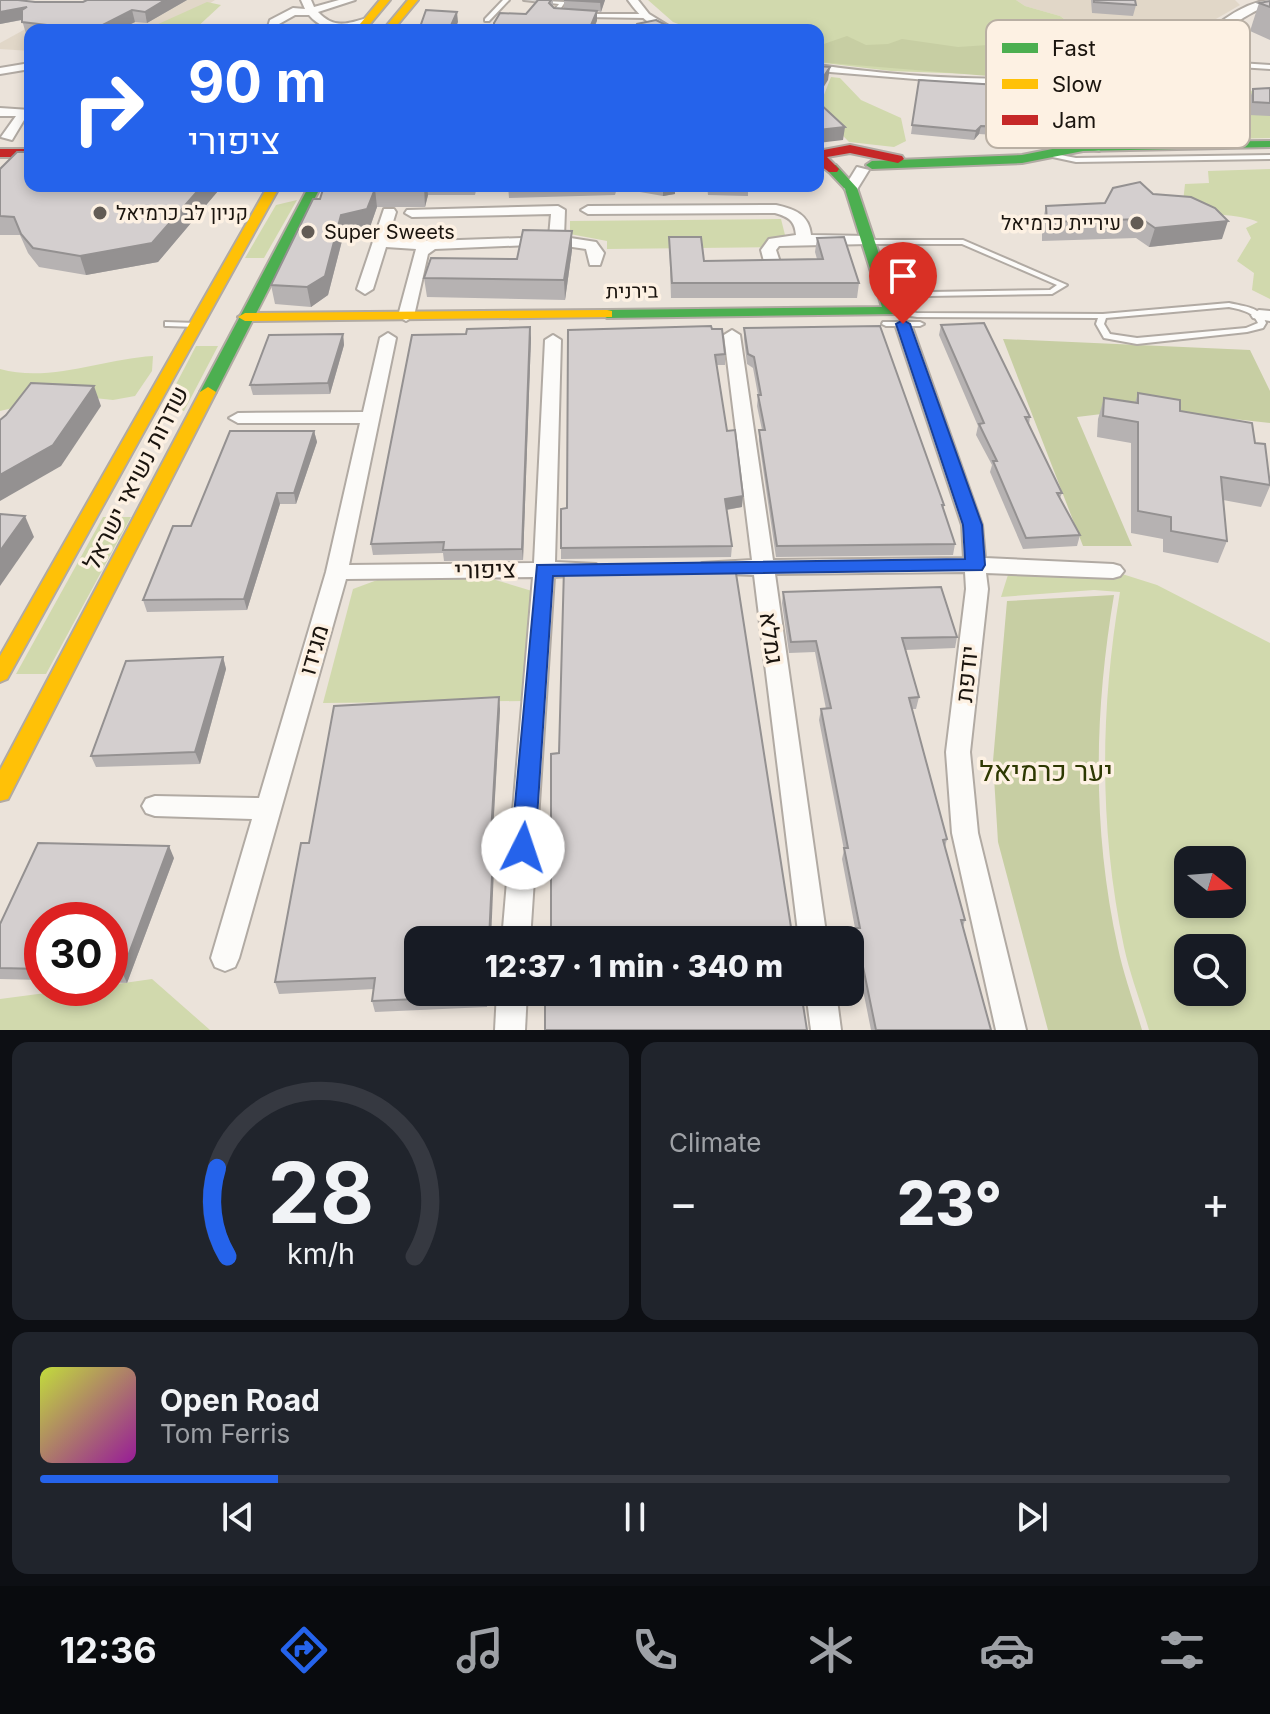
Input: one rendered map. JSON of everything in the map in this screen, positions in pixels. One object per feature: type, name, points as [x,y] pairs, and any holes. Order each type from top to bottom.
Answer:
[{"type":"main road","points":[[364,24],[385,0]]},
{"type":"main road","points":[[393,24],[413,0]]},
{"type":"main road","points":[[2,142],[24,151]]},
{"type":"main road","points":[[1250,144],[1270,144]]},
{"type":"main road","points":[[824,160],[847,149],[867,163],[1022,159],[1079,148]]},
{"type":"main road","points":[[824,162],[851,188],[900,321]]},
{"type":"main road","points":[[0,164],[24,164]]},
{"type":"main road","name":"שדרות נשיאי ישראל","points":[[0,674],[271,192]]},
{"type":"main road","name":"שדרות נשיאי ישראל","points":[[0,792],[312,192]]},
{"type":"main road","name":"בירנית","points":[[245,317],[900,321]]},
{"type":"street","points":[[300,9],[306,0]]},
{"type":"street","points":[[274,24],[300,9],[350,0]]},
{"type":"street","points":[[633,0],[645,16],[660,24]]},
{"type":"street","points":[[1234,20],[1270,2]]},
{"type":"street","points":[[300,9],[323,24]]},
{"type":"street","points":[[0,71],[24,67]]},
{"type":"street","points":[[824,68],[986,81]]},
{"type":"street","points":[[0,112],[24,111]]},
{"type":"street","points":[[2,142],[24,116]]},
{"type":"street","points":[[2,142],[24,139]]},
{"type":"street","points":[[851,188],[867,163]]},
{"type":"street","points":[[588,210],[776,209],[794,214],[803,226],[804,239]]},
{"type":"street","points":[[412,213],[558,210],[556,241]]},
{"type":"street","points":[[365,289],[389,212]]},
{"type":"street","points":[[773,265],[768,250],[774,242],[804,239],[868,241]]},
{"type":"street","points":[[379,242],[431,245],[556,241],[591,245],[597,253],[595,262]]},
{"type":"street","points":[[406,316],[421,252],[431,245]]},
{"type":"street","name":"יודפת","points":[[900,321],[972,525],[977,589],[958,752],[965,833],[1011,1030]]},
{"type":"street","name":"גמלא","points":[[732,335],[811,926]]},
{"type":"street","name":"מגידו","points":[[225,958],[337,572],[388,338]]},
{"type":"street","points":[[517,926],[544,570],[553,340]]},
{"type":"street","points":[[238,418],[371,417]]},
{"type":"street","points":[[684,568],[975,565],[1113,571]]},
{"type":"street","name":"ציפורי","points":[[337,572],[606,569]]},
{"type":"street","points":[[155,806],[269,809]]},
{"type":"street","points":[[510,1030],[511,1006]]},
{"type":"street","points":[[823,1006],[826,1030]]},
{"type":"lane","points":[[487,20],[506,0]]},
{"type":"lane","points":[[527,0],[563,3],[555,13],[568,14]]},
{"type":"lane","points":[[530,10],[538,1]]},
{"type":"lane","points":[[582,15],[645,16]]},
{"type":"lane","points":[[1250,66],[1270,67]]},
{"type":"lane","points":[[1050,155],[1076,160],[1270,157]]},
{"type":"lane","points":[[868,241],[963,242],[1063,285],[1052,292],[928,294],[907,242]]},
{"type":"lane","points":[[900,321],[917,315],[1103,316],[1229,305],[1265,315],[1255,329],[1137,341],[1107,336],[1100,324],[1103,316]]},
{"type":"lane","points":[[168,324],[196,325]]},
{"type":"shaded area","points":[[86,0],[215,0],[178,24],[35,24]]},
{"type":"shaded area","points":[[1016,0],[1235,0],[1240,5],[1214,20],[1066,20]]},
{"type":"shaded area","points":[[24,30],[24,51],[0,49],[0,43]]},
{"type":"green space","points":[[648,0],[1016,0],[1066,20],[986,20],[986,75],[891,71],[824,63],[824,24],[673,22]]},
{"type":"green space","points":[[207,2],[221,5],[200,24],[158,24]]},
{"type":"green space","points":[[847,36],[866,45],[888,44],[902,39],[958,47],[986,45],[986,76],[824,62],[824,44]]},
{"type":"green space","points":[[831,77],[840,78],[861,100],[901,118],[906,141],[894,147],[849,142],[824,116],[824,95]]},
{"type":"green space","points":[[1250,90],[1270,108],[1270,138],[1250,138]]},
{"type":"green space","points":[[1270,169],[1270,299],[1252,290],[1254,273],[1237,261],[1251,238],[1246,228],[1258,222],[1182,211],[1185,184],[1209,183],[1208,171]]},
{"type":"green space","points":[[297,200],[264,258],[245,258],[276,205]]},
{"type":"green space","points":[[781,219],[788,247],[607,249],[607,241],[570,234],[570,221]]},
{"type":"green space","points":[[1003,339],[1250,350],[1270,391],[1270,423],[1143,409],[1077,417],[1132,546],[1083,546]]},
{"type":"green space","points":[[196,346],[218,346],[184,411],[162,411]]},
{"type":"green space","points":[[153,356],[152,371],[135,396],[113,400],[67,395],[0,411],[0,369],[19,373],[57,372]]},
{"type":"green space","points":[[103,517],[131,517],[46,674],[16,674]]},
{"type":"green space","points":[[1012,562],[1100,567],[1157,585],[1270,643],[1270,1030],[1149,1030],[1124,947],[1106,814],[1106,726],[1120,592],[1094,590],[1001,597]]},
{"type":"green space","points":[[489,578],[532,591],[522,701],[323,703],[353,589],[380,579]]},
{"type":"green space","name":"יער כרמיאל","points":[[1114,595],[1100,728],[1100,815],[1118,948],[1142,1030],[1048,1030],[998,842],[993,761],[1007,601]]},
{"type":"green space","points":[[152,979],[210,1030],[0,1030],[0,999],[24,996],[24,1006],[128,1006],[128,982]]},
{"type":"building","points":[[0,0],[165,0],[145,12],[132,10],[105,24],[22,22],[22,10],[27,7],[0,12]]},
{"type":"building","points":[[538,0],[551,0],[549,3],[554,8],[597,11],[592,24],[494,24],[500,13],[526,14]]},
{"type":"building","points":[[1135,0],[1136,5],[1094,2]]},
{"type":"building","points":[[426,10],[457,12],[452,24],[421,24]]},
{"type":"building","points":[[656,20],[664,24],[637,24]]},
{"type":"building","points":[[919,80],[986,84],[986,126],[976,131],[912,125]]},
{"type":"building","points":[[1270,88],[1270,103],[1253,102],[1253,89]]},
{"type":"building","points":[[824,108],[845,127],[824,129]]},
{"type":"building","name":"קניון לב כרמיאל","points":[[17,152],[24,152],[24,192],[197,192],[152,243],[80,256],[33,248],[21,234],[14,217],[0,216],[0,169]]},
{"type":"building","points":[[1140,182],[1153,194],[1191,197],[1215,208],[1228,221],[1155,228],[1142,219],[1047,222],[1046,206],[1105,203],[1113,188]]},
{"type":"building","points":[[322,192],[374,192],[367,209],[341,215],[325,276],[307,287],[271,285],[313,199],[320,199]]},
{"type":"building","points":[[523,230],[572,231],[564,280],[424,278],[431,258],[517,259]]},
{"type":"building","points":[[669,237],[701,237],[704,261],[823,259],[817,238],[844,237],[859,283],[672,283]]},
{"type":"building","points":[[984,323],[1030,417],[1025,417],[1062,493],[1057,493],[1080,535],[1026,538],[993,461],[997,461],[979,424],[984,423],[941,325]]},
{"type":"building","points":[[711,326],[712,329],[722,329],[725,354],[715,355],[727,431],[735,430],[743,496],[725,499],[732,546],[561,548],[561,509],[567,508],[568,330]]},
{"type":"building","points":[[880,326],[955,544],[777,546],[759,430],[765,430],[758,395],[761,395],[754,357],[748,354],[744,328]]},
{"type":"building","points":[[530,327],[522,549],[443,550],[444,542],[371,544],[412,335],[466,334],[467,329]]},
{"type":"building","points":[[343,334],[328,383],[250,385],[269,335]]},
{"type":"building","points":[[31,383],[94,386],[53,445],[0,475],[0,420]]},
{"type":"building","points":[[1138,393],[1180,400],[1180,411],[1252,423],[1255,443],[1265,444],[1270,485],[1221,477],[1227,541],[1171,531],[1171,517],[1138,511],[1138,422],[1103,416],[1104,398],[1138,403]]},
{"type":"building","points":[[230,431],[314,431],[294,493],[277,493],[244,599],[143,600],[173,526],[191,526]]},
{"type":"building","points":[[0,514],[25,516],[0,551]]},
{"type":"building","points":[[735,567],[791,926],[551,926],[551,754],[559,753],[564,568]]},
{"type":"building","points":[[941,587],[957,637],[902,638],[919,697],[909,698],[947,839],[943,840],[965,920],[961,920],[991,1030],[876,1030],[864,972],[864,926],[860,926],[844,848],[848,848],[821,709],[831,708],[816,641],[791,642],[783,592]]},
{"type":"building","points":[[223,657],[195,752],[91,756],[126,661]]},
{"type":"building","points":[[499,697],[491,834],[494,834],[490,926],[404,926],[404,1000],[372,1001],[375,978],[275,982],[301,843],[309,843],[334,706]]},
{"type":"building","points":[[38,843],[169,846],[128,956],[128,902],[24,902],[24,969],[0,968],[0,924]]},
{"type":"building","points":[[545,1006],[803,1006],[807,1030],[545,1030]]},
{"type":"traffic: fast","points":[[1250,144],[1270,144]]},
{"type":"traffic: fast","points":[[872,165],[1022,159],[1078,148]]},
{"type":"traffic: fast","points":[[607,314],[891,311],[851,188],[832,168]]},
{"type":"traffic: fast","points":[[208,392],[312,192]]},
{"type":"traffic: slow","points":[[365,24],[385,0]]},
{"type":"traffic: slow","points":[[393,24],[413,0]]},
{"type":"traffic: slow","points":[[0,674],[271,192]]},
{"type":"traffic: slow","points":[[245,317],[607,314]]},
{"type":"traffic: slow","points":[[0,792],[208,392]]},
{"type":"traffic: jam","points":[[824,154],[850,149],[898,159]]},
{"type":"traffic: jam","points":[[0,153],[24,153]]},
{"type":"traffic: jam","points":[[824,163],[833,169]]},
{"type":"place","name":"קניון לב כרמיאל","points":[[100,213]]},
{"type":"place","name":"עיריית כרמיאל","points":[[1137,223]]},
{"type":"place","name":"Super Sweets","points":[[308,232]]},
{"type":"route","points":[[523,848],[544,570],[975,565],[972,525],[903,324]]}]
